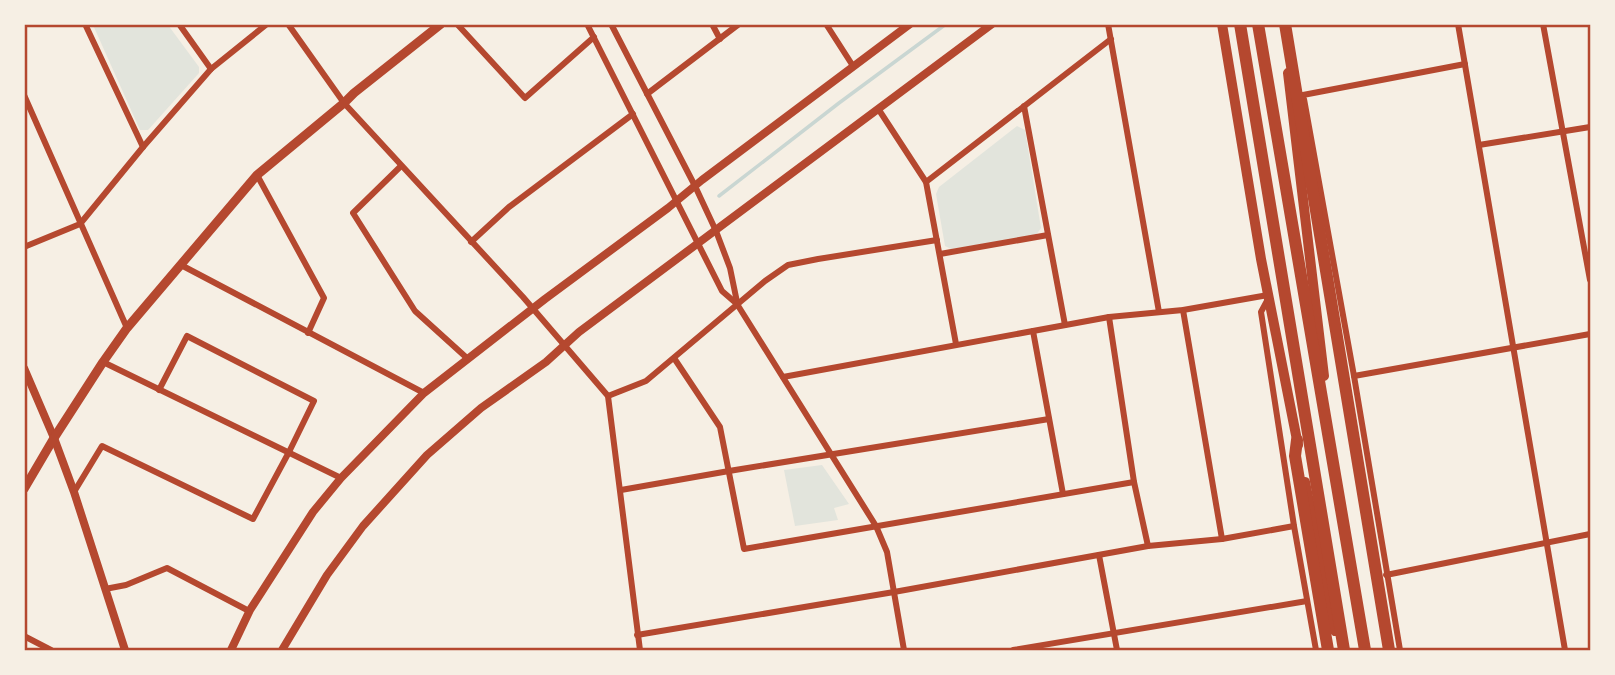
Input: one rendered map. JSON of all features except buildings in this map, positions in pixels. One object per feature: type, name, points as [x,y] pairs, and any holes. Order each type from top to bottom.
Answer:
[{"type":"highway","points":[[1222,24],[1268,297],[1342,650]]},
{"type":"highway","points":[[1241,24],[1342,650]]},
{"type":"highway","points":[[1258,24],[1364,650]]},
{"type":"highway","points":[[1286,24],[1316,322],[1364,650]]},
{"type":"highway","points":[[1286,24],[1389,650]]},
{"type":"highway","points":[[1297,440],[1295,456],[1328,650]]},
{"type":"main road","points":[[25,485],[127,328],[257,175],[441,24]]},
{"type":"street","points":[[85,24],[143,147]]},
{"type":"street","points":[[179,24],[211,69]]},
{"type":"street","points":[[24,247],[80,223],[211,69],[267,24]]},
{"type":"street","points":[[288,24],[344,103],[533,308],[608,396],[640,650]]},
{"type":"street","points":[[457,24],[525,98],[594,37]]},
{"type":"street","points":[[587,24],[722,290],[737,304],[876,526],[887,552],[904,650]]},
{"type":"street","points":[[611,24],[716,231],[730,268],[737,304]]},
{"type":"street","points":[[712,24],[720,39]]},
{"type":"street","points":[[648,94],[739,24]]},
{"type":"street","points":[[826,24],[853,66]]},
{"type":"street","points":[[231,650],[249,611],[313,512],[341,478],[424,393],[910,24]]},
{"type":"street","points":[[282,650],[327,575],[363,526],[427,455],[481,408],[546,362],[579,332],[992,24]]},
{"type":"street","points":[[1108,24],[1159,312]]},
{"type":"street","points":[[1286,24],[1303,96],[1354,376],[1399,650]]},
{"type":"street","points":[[1458,24],[1565,650]]},
{"type":"street","points":[[1543,24],[1591,279]]},
{"type":"street","points":[[926,182],[1111,39]]},
{"type":"street","points":[[1303,96],[1465,64]]},
{"type":"street","points":[[24,95],[127,328]]},
{"type":"street","points":[[1024,106],[1065,325]]},
{"type":"street","points":[[879,110],[926,182],[956,344]]},
{"type":"street","points":[[471,242],[509,207],[633,114]]},
{"type":"street","points":[[1479,145],[1591,127]]},
{"type":"street","points":[[401,166],[353,213],[415,311],[468,359]]},
{"type":"street","points":[[257,175],[324,298],[308,333]]},
{"type":"street","points":[[940,254],[1048,235]]},
{"type":"street","points":[[608,396],[646,381],[765,281],[788,265],[937,240]]},
{"type":"street","points":[[181,265],[424,393]]},
{"type":"street","points":[[783,377],[1109,317],[1183,310],[1268,297]]},
{"type":"street","points":[[1268,297],[1261,312],[1316,650]]},
{"type":"street","points":[[1183,310],[1222,539]]},
{"type":"street","points":[[1109,317],[1134,482],[1147,546]]},
{"type":"street","points":[[1033,331],[1063,494]]},
{"type":"street","points":[[1354,376],[1591,334]]},
{"type":"street","points":[[74,492],[102,446],[253,519],[314,401],[187,336],[159,390]]},
{"type":"street","points":[[674,358],[720,427],[744,549],[1134,482]]},
{"type":"street","points":[[103,362],[341,478]]},
{"type":"street","points":[[24,368],[74,492],[125,650]]},
{"type":"street","points":[[621,490],[1049,419]]},
{"type":"street","points":[[637,635],[1147,546],[1222,539],[1294,526]]},
{"type":"street","points":[[1386,575],[1591,534]]},
{"type":"street","points":[[1099,555],[1117,650]]},
{"type":"street","points":[[105,589],[126,585],[167,568],[249,611]]},
{"type":"street","points":[[1013,650],[1307,601]]},
{"type":"street","points":[[24,636],[42,648],[51,650]]},
{"type":"shaded area","points":[[93,25],[168,25],[199,67],[199,73],[148,130],[140,130]]},
{"type":"shaded area","points":[[1017,126],[1025,130],[1041,228],[1036,235],[951,249],[945,246],[936,194],[939,187]]},
{"type":"shaded area","points":[[822,465],[849,504],[834,508],[838,520],[795,526],[784,470]]},
{"type":"waterway","points":[[719,196],[946,24]]}]
